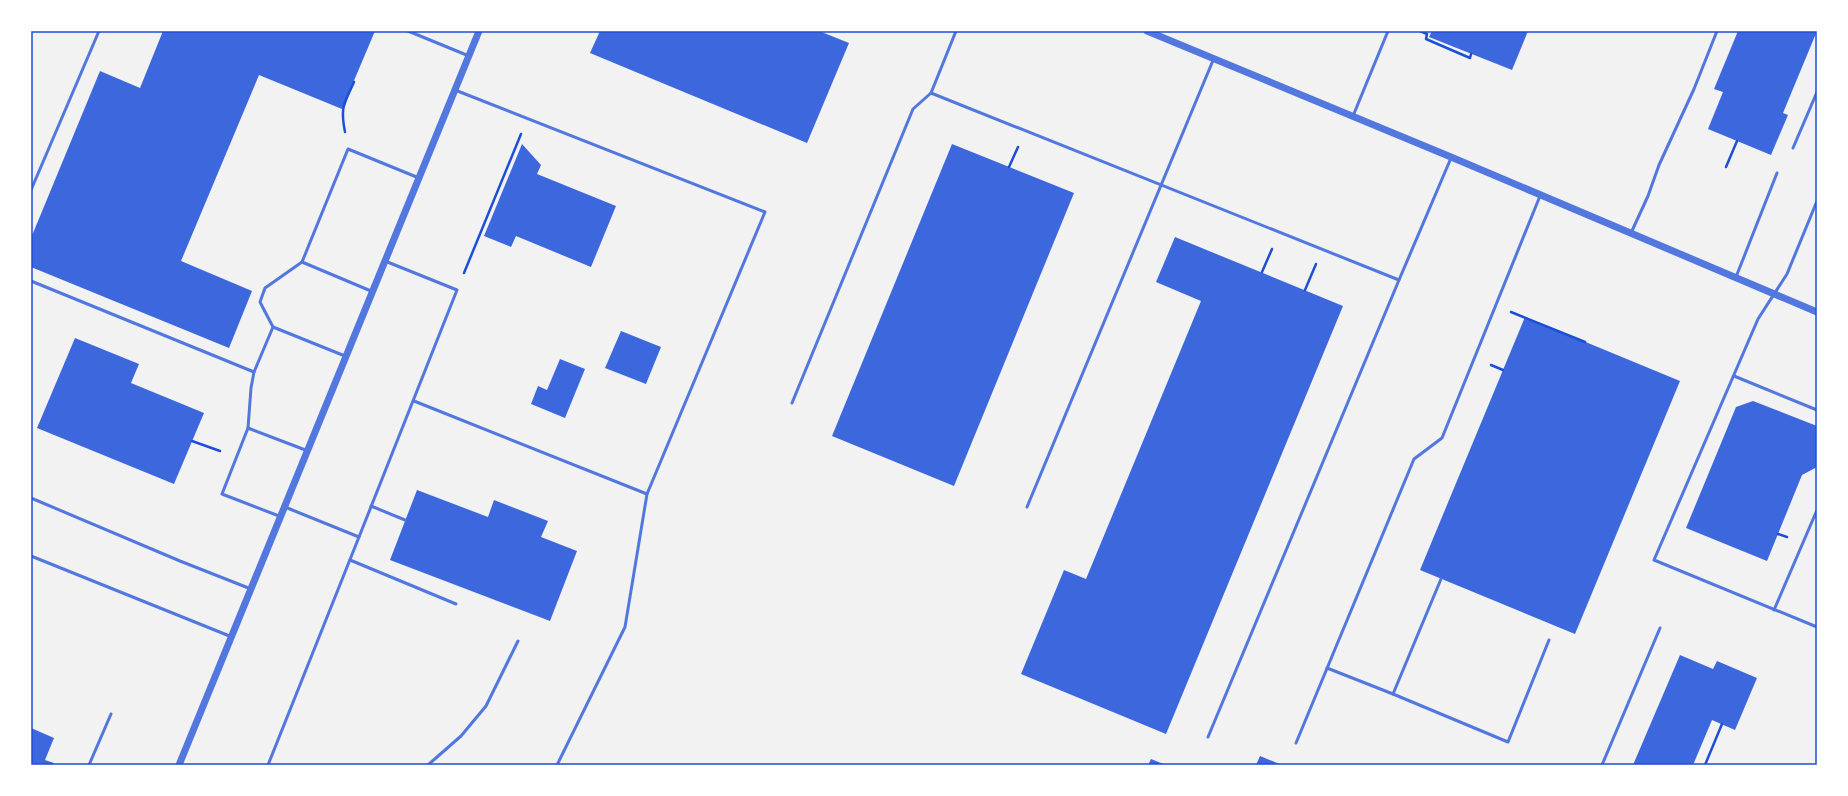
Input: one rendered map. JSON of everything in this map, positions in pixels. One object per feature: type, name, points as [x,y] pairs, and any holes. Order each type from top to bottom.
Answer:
[{"type":"street","points":[[179,765],[286,508],[479,31]]},
{"type":"street","points":[[1147,31],[1541,194],[1817,312]]},
{"type":"lane","points":[[31,190],[99,31]]},
{"type":"lane","points":[[408,31],[469,56]]},
{"type":"lane","points":[[792,403],[913,109],[931,93],[956,31]]},
{"type":"lane","points":[[1353,116],[1388,31]]},
{"type":"lane","points":[[1630,233],[1648,196],[1659,165],[1694,89],[1717,31]]},
{"type":"lane","points":[[1027,507],[1214,58]]},
{"type":"lane","points":[[455,90],[765,212],[647,494],[625,627],[557,765]]},
{"type":"lane","points":[[1793,148],[1817,92]]},
{"type":"lane","points":[[931,93],[1399,280]]},
{"type":"lane","points":[[346,357],[273,327],[260,302],[265,288],[302,262],[348,149],[419,178]]},
{"type":"lane","points":[[1208,737],[1451,157]]},
{"type":"lane","points":[[1736,277],[1777,173]]},
{"type":"lane","points":[[1296,743],[1414,459],[1442,438],[1541,194]]},
{"type":"lane","points":[[1817,202],[1787,274],[1758,319],[1654,560],[1817,627]]},
{"type":"lane","points":[[268,765],[457,290],[386,261]]},
{"type":"lane","points":[[302,262],[373,291]]},
{"type":"lane","points":[[31,281],[254,372]]},
{"type":"lane","points":[[273,327],[254,372],[251,388],[248,428],[222,494],[281,517]]},
{"type":"lane","points":[[1734,376],[1817,410]]},
{"type":"lane","points":[[414,401],[647,494]]},
{"type":"lane","points":[[248,428],[308,451]]},
{"type":"lane","points":[[31,498],[180,561],[252,589]]},
{"type":"lane","points":[[371,506],[405,520]]},
{"type":"lane","points":[[286,508],[359,537]]},
{"type":"lane","points":[[1774,610],[1817,510]]},
{"type":"lane","points":[[31,556],[232,637]]},
{"type":"lane","points":[[350,560],[456,604]]},
{"type":"lane","points":[[1393,694],[1441,579]]},
{"type":"lane","points":[[1602,765],[1660,628]]},
{"type":"lane","points":[[1327,668],[1508,742],[1549,640]]},
{"type":"lane","points":[[428,765],[461,736],[486,706],[518,641]]},
{"type":"lane","points":[[89,765],[111,714]]},
{"type":"path","points":[[1420,31],[1427,34],[1426,39],[1470,58],[1471,54]]},
{"type":"path","points":[[341,116],[342,110],[354,82]]},
{"type":"path","points":[[1726,167],[1737,141]]},
{"type":"path","points":[[1009,167],[1018,147]]},
{"type":"path","points":[[457,290],[514,152],[518,153]]},
{"type":"path","points":[[1262,272],[1279,232]]},
{"type":"path","points":[[1306,290],[1322,250]]},
{"type":"path","points":[[1525,317],[1585,342]]},
{"type":"path","points":[[192,441],[236,458]]},
{"type":"path","points":[[1705,765],[1722,724]]},
{"type":"building","points":[[163,31],[375,31],[342,109],[259,75],[181,261],[252,291],[229,348],[31,267],[31,238],[100,71],[140,88]]},
{"type":"building","points":[[600,31],[819,31],[849,43],[807,143],[590,53]]},
{"type":"building","points":[[1432,31],[1528,31],[1512,70],[1429,37]]},
{"type":"building","points":[[1738,31],[1817,31],[1783,113],[1788,115],[1771,155],[1708,129],[1723,92],[1714,89]]},
{"type":"building","points":[[522,144],[541,165],[537,174],[616,206],[591,267],[516,236],[511,247],[484,236]]},
{"type":"building","points":[[952,144],[1074,193],[954,486],[832,436]]},
{"type":"building","points":[[1175,237],[1343,306],[1166,734],[1021,674],[1064,570],[1086,579],[1201,301],[1156,282]]},
{"type":"building","points":[[1525,317],[1680,381],[1575,634],[1420,570]]},
{"type":"building","points":[[621,331],[661,347],[646,384],[605,368]]},
{"type":"building","points":[[75,338],[139,364],[131,383],[204,413],[174,484],[37,428]]},
{"type":"building","points":[[560,359],[585,369],[565,418],[531,404],[538,386],[547,390]]},
{"type":"building","points":[[1753,401],[1817,426],[1817,467],[1802,475],[1767,561],[1686,528],[1736,407]]},
{"type":"building","points":[[417,490],[488,517],[494,500],[548,521],[541,537],[577,551],[550,621],[390,560]]},
{"type":"building","points":[[1680,655],[1713,669],[1717,661],[1757,678],[1735,730],[1712,720],[1693,765],[1633,765]]},
{"type":"building","points":[[31,728],[54,738],[45,760],[54,763],[53,765],[31,765]]},
{"type":"building","points":[[1260,756],[1282,765],[1256,765]]},
{"type":"building","points":[[1151,759],[1166,765],[1148,765]]}]
